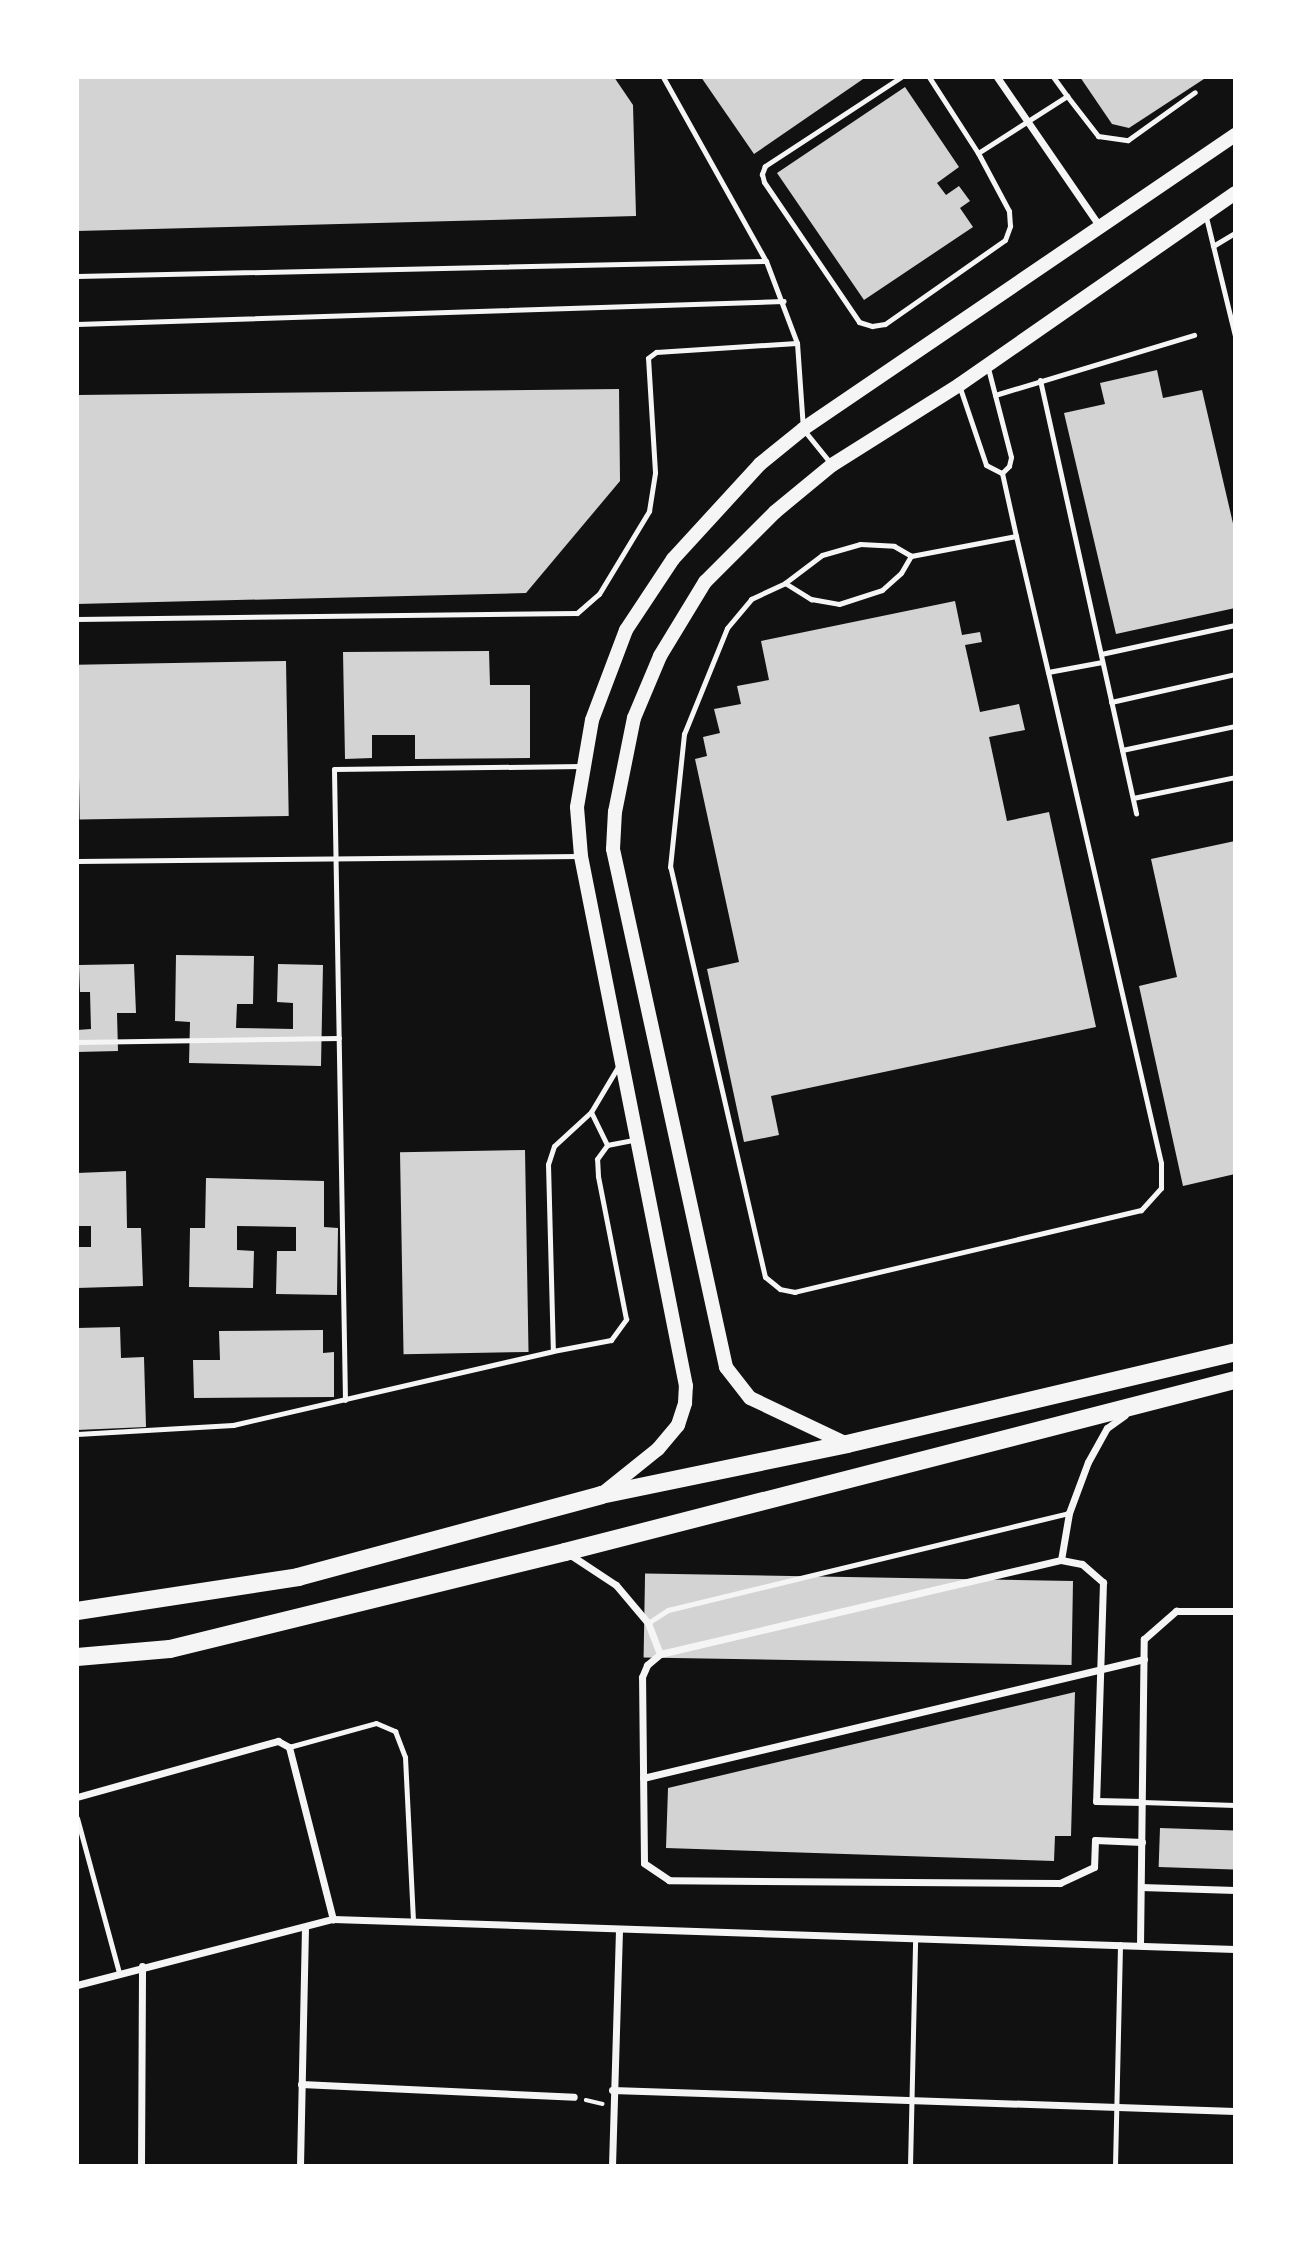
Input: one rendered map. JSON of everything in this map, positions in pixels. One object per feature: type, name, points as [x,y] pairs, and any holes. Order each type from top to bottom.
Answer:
[{"type":"main road","points":[[601,1495],[659,1449],[678,1425],[685,1403],[686,1386],[581,856],[577,807],[592,720],[626,630],[673,559],[760,464],[803,429],[1235,135]]},
{"type":"main road","points":[[847,1444],[750,1398],[726,1367],[613,849],[615,812],[634,718],[660,656],[705,582],[775,512],[832,465],[959,385],[1235,193]]},
{"type":"main road","points":[[77,1611],[298,1577],[601,1495],[847,1444],[1235,1352]]},
{"type":"main road","points":[[77,1657],[170,1649],[565,1552],[1235,1380]]},
{"type":"street","points":[[997,77],[1100,228]]},
{"type":"street","points":[[1061,1560],[1069,1513],[1088,1462],[1107,1428],[1142,1402]]},
{"type":"street","points":[[565,1552],[616,1585],[648,1623],[660,1654]]},
{"type":"street","points":[[1142,1802],[1096,1801],[1102,1582],[1082,1564],[1061,1560],[660,1654],[647,1665],[642,1677],[644,1863],[669,1880],[1060,1883],[1094,1867],[1095,1840],[1142,1842]]},
{"type":"street","points":[[1140,1945],[1144,1639],[1176,1611],[1235,1611]]},
{"type":"street","points":[[643,1778],[1144,1659]]},
{"type":"street","points":[[77,1797],[278,1741],[289,1747],[333,1919]]},
{"type":"street","points":[[1142,1887],[1235,1890]]},
{"type":"street","points":[[77,1985],[142,1966],[333,1919],[1235,1949]]},
{"type":"street","points":[[300,2166],[305,1927]]},
{"type":"street","points":[[612,2166],[612,2090],[619,1930]]},
{"type":"street","points":[[141,2166],[142,1966]]},
{"type":"street","points":[[301,2084],[574,2097]]},
{"type":"street","points":[[612,2090],[1235,2110]]},
{"type":"lane","points":[[663,77],[766,261],[784,301],[797,343],[803,429],[832,465]]},
{"type":"lane","points":[[901,77],[765,166],[762,174],[764,182],[859,322],[872,326],[885,324],[1005,240],[1010,226],[1009,211],[978,153],[929,77]]},
{"type":"lane","points":[[1053,77],[1098,136],[1128,140],[1195,92]]},
{"type":"lane","points":[[978,153],[1067,96]]},
{"type":"lane","points":[[1206,214],[1235,336]]},
{"type":"lane","points":[[1213,246],[1235,233]]},
{"type":"lane","points":[[77,275],[766,261]]},
{"type":"lane","points":[[77,324],[784,301]]},
{"type":"lane","points":[[995,395],[1194,335]]},
{"type":"lane","points":[[77,619],[577,613],[599,594],[649,511],[655,472],[648,358],[656,352],[797,343]]},
{"type":"lane","points":[[988,365],[1011,457],[1009,466],[1002,473]]},
{"type":"lane","points":[[1040,380],[1136,814]]},
{"type":"lane","points":[[959,385],[986,465],[1002,473]]},
{"type":"lane","points":[[1002,473],[1161,1163],[1161,1188],[1141,1210],[795,1292],[780,1289],[765,1277],[670,867],[684,734],[727,628],[751,599],[785,583],[822,555],[860,544],[894,546],[911,555],[1016,536]]},
{"type":"lane","points":[[785,583],[811,599],[839,604],[882,590],[901,573],[911,555]]},
{"type":"lane","points":[[1101,654],[1235,625]]},
{"type":"lane","points":[[1048,672],[1102,662]]},
{"type":"lane","points":[[1111,702],[1235,674]]},
{"type":"lane","points":[[1122,750],[1235,726]]},
{"type":"lane","points":[[345,1400],[334,769],[584,766]]},
{"type":"lane","points":[[1133,798],[1235,777]]},
{"type":"lane","points":[[77,861],[581,856]]},
{"type":"lane","points":[[77,1042],[339,1038]]},
{"type":"lane","points":[[553,1350],[548,1164],[554,1146],[591,1112],[621,1060]]},
{"type":"lane","points":[[591,1112],[607,1145]]},
{"type":"lane","points":[[77,1434],[233,1425],[553,1350],[611,1340],[626,1319],[597,1159],[607,1145],[637,1139]]},
{"type":"lane","points":[[648,1623],[668,1610],[1069,1513]]},
{"type":"lane","points":[[289,1747],[376,1723],[396,1731],[405,1757],[413,1922]]},
{"type":"lane","points":[[1142,1802],[1235,1805]]},
{"type":"lane","points":[[77,1818],[119,1973]]},
{"type":"lane","points":[[910,2166],[915,1939]]},
{"type":"lane","points":[[1115,2166],[1120,1944]]},
{"type":"path","points":[[574,2097],[614,2107]]},
{"type":"building","points":[[77,77],[614,77],[633,105],[636,216],[77,231]]},
{"type":"building","points":[[701,77],[866,77],[754,154]]},
{"type":"building","points":[[1080,77],[1207,77],[1129,128],[1112,124]]},
{"type":"building","points":[[905,87],[959,167],[937,183],[946,195],[959,186],[970,201],[960,208],[973,227],[864,300],[777,173]]},
{"type":"building","points":[[1157,370],[1163,398],[1202,390],[1235,532],[1235,608],[1116,634],[1064,413],[1105,404],[1100,383]]},
{"type":"building","points":[[619,389],[620,481],[526,593],[77,604],[77,395]]},
{"type":"building","points":[[955,601],[962,635],[980,632],[982,642],[965,645],[980,712],[1019,704],[1025,730],[989,737],[1007,821],[1049,812],[1096,1027],[771,1096],[779,1135],[744,1142],[707,969],[739,962],[695,759],[707,756],[703,737],[720,733],[714,709],[741,704],[737,686],[769,680],[761,641]]},
{"type":"building","points":[[489,651],[490,685],[530,685],[530,758],[415,759],[415,735],[372,735],[372,758],[345,759],[343,652]]},
{"type":"building","points":[[286,661],[289,816],[80,820],[77,665]]},
{"type":"building","points":[[1235,841],[1235,1174],[1183,1186],[1139,986],[1177,977],[1151,859]]},
{"type":"building","points":[[176,955],[254,956],[253,1004],[237,1004],[236,1028],[293,1029],[293,1003],[277,1002],[278,964],[323,965],[321,1066],[189,1063],[190,1022],[175,1021]]},
{"type":"building","points":[[134,964],[136,1013],[117,1013],[118,1051],[77,1052],[77,1030],[91,1029],[90,992],[80,992],[79,965]]},
{"type":"building","points":[[525,1150],[529,1352],[404,1354],[400,1152]]},
{"type":"building","points":[[126,1171],[127,1228],[141,1228],[143,1286],[77,1288],[77,1247],[91,1247],[91,1226],[77,1226],[77,1173]]},
{"type":"building","points":[[206,1178],[324,1181],[324,1227],[338,1228],[337,1295],[276,1294],[277,1251],[296,1251],[296,1227],[237,1226],[237,1250],[254,1251],[253,1288],[189,1287],[190,1228],[205,1228]]},
{"type":"building","points":[[120,1327],[121,1358],[144,1357],[146,1427],[77,1430],[77,1328]]},
{"type":"building","points":[[323,1330],[323,1353],[334,1352],[334,1397],[194,1398],[193,1360],[220,1360],[219,1331]]},
{"type":"building","points":[[645,1574],[1073,1581],[1072,1665],[644,1658]]},
{"type":"building","points":[[1075,1692],[1071,1836],[1055,1836],[1054,1861],[666,1848],[668,1788]]},
{"type":"building","points":[[1160,1828],[1235,1831],[1234,1870],[1159,1867]]}]
